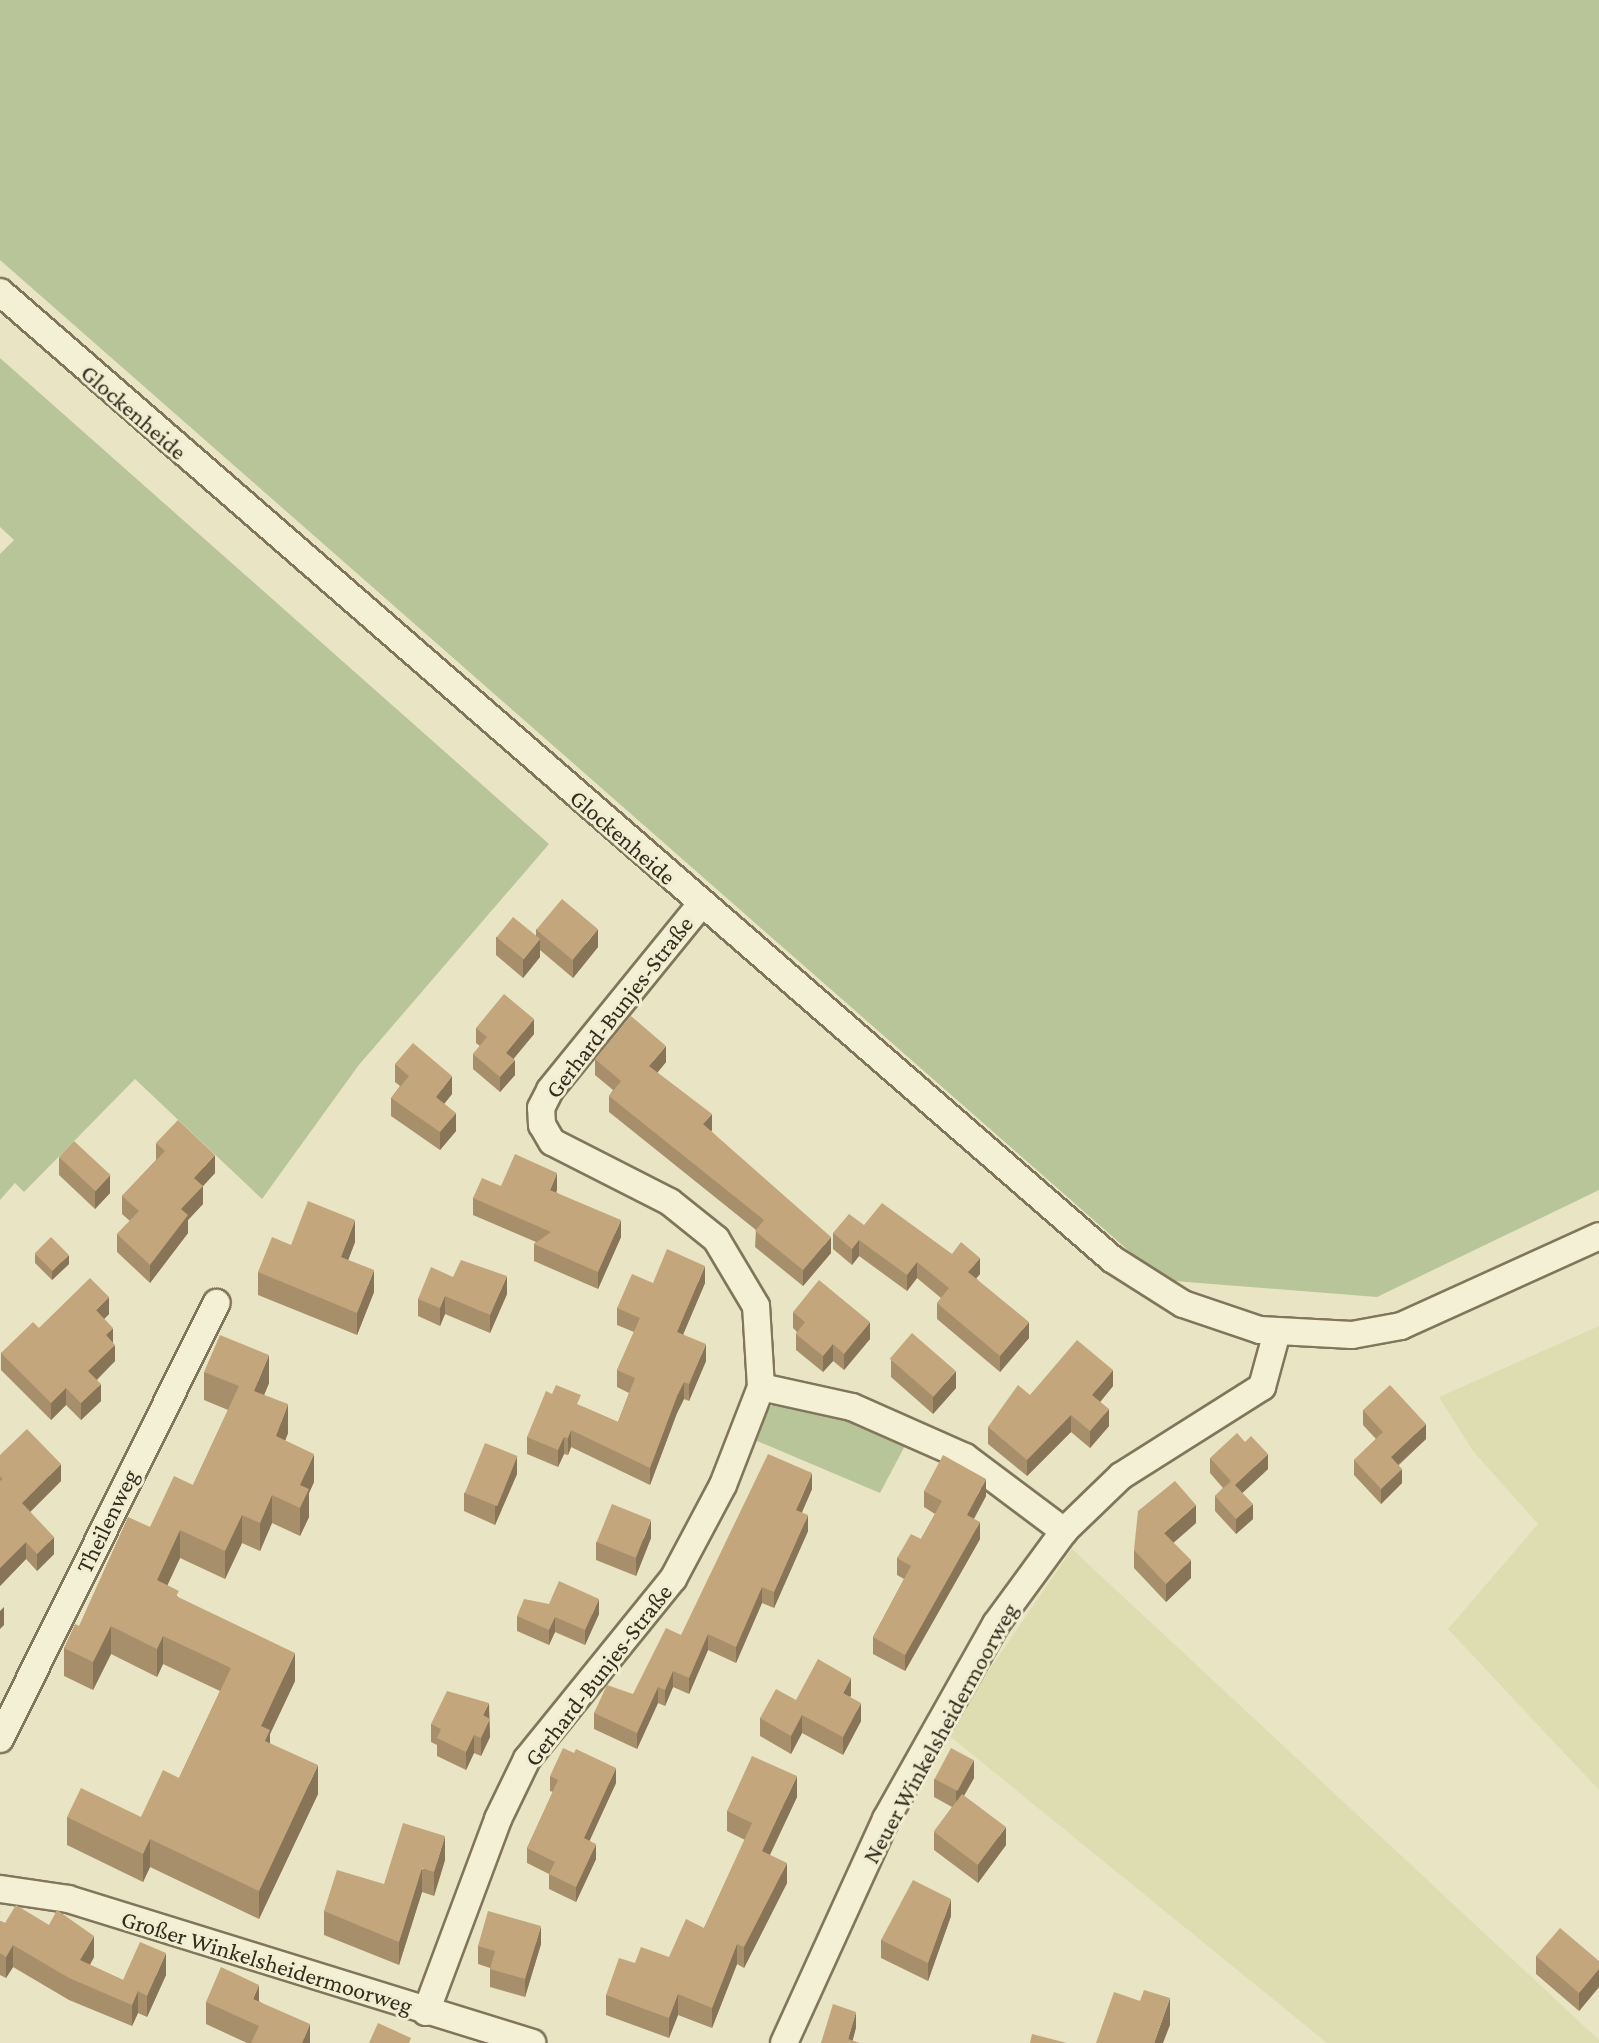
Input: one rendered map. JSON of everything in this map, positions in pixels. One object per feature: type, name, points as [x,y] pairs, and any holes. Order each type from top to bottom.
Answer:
[{"type":"street","name":"Glockenheide","points":[[0,292],[1112,1259],[1183,1304],[1277,1332]]},
{"type":"street","name":"Gerhard-Bunjes-Straße","points":[[426,2012],[498,1819],[527,1759],[673,1579],[723,1485],[761,1387],[756,1306],[716,1239],[670,1202],[552,1142],[542,1125],[541,1108],[550,1090],[701,904]]},
{"type":"street","points":[[1277,1332],[1352,1335],[1401,1326],[1599,1236]]},
{"type":"street","name":"Theilenweg","points":[[2,1728],[216,1303]]},
{"type":"street","name":"Neuer Winkelsheidermoorweg","points":[[784,2043],[886,1819],[996,1624],[1064,1531],[1121,1476],[1262,1387],[1277,1332]]},
{"type":"street","points":[[761,1387],[852,1407],[965,1457],[1064,1531]]},
{"type":"street","name":"Großer Winkelsheidermoorweg","points":[[0,1889],[68,1899],[532,2043]]},
{"type":"green space","points":[[0,0],[1599,0],[1599,1190],[1377,1297],[1162,1280],[0,260]]},
{"type":"green space","points":[[0,358],[549,844],[358,1066],[262,1199],[135,1079],[24,1192],[15,1183],[0,1200],[0,554],[14,540],[0,527]]},
{"type":"green space","points":[[1599,1326],[1599,1790],[1448,1629],[1538,1524],[1473,1451],[1439,1397]]},
{"type":"green space","points":[[778,1401],[811,1406],[908,1440],[880,1493],[757,1441],[769,1408]]},
{"type":"green space","points":[[1072,1549],[1599,2043],[1327,2043],[946,1733]]},
{"type":"building","points":[[562,899],[598,929],[572,960],[536,930]]},
{"type":"building","points":[[513,917],[540,939],[524,959],[497,937]]},
{"type":"building","points":[[504,994],[534,1019],[506,1053],[515,1060],[500,1077],[473,1054],[487,1037],[476,1028]]},
{"type":"building","points":[[631,1016],[666,1046],[649,1066],[712,1114],[703,1124],[831,1237],[803,1270],[755,1231],[764,1220],[609,1096],[621,1081],[595,1059]]},
{"type":"building","points":[[413,1043],[452,1076],[436,1097],[456,1113],[440,1132],[391,1098],[409,1076],[395,1064]]},
{"type":"building","points":[[178,1120],[215,1155],[194,1178],[203,1186],[181,1209],[188,1215],[150,1265],[117,1234],[139,1211],[122,1196],[165,1151],[156,1143]]},
{"type":"building","points":[[74,1141],[111,1175],[96,1191],[59,1157]]},
{"type":"building","points":[[515,1154],[557,1173],[550,1190],[621,1220],[598,1272],[534,1244],[551,1232],[473,1198],[482,1178],[501,1186]]},
{"type":"building","points":[[308,1201],[355,1220],[341,1257],[374,1270],[357,1313],[258,1272],[272,1237],[291,1245]]},
{"type":"building","points":[[882,1203],[952,1254],[961,1242],[980,1258],[968,1272],[1029,1322],[1000,1356],[937,1303],[949,1288],[917,1262],[907,1275],[859,1240],[852,1249],[833,1233],[849,1214],[864,1225]]},
{"type":"building","points":[[51,1237],[69,1255],[52,1271],[35,1253]]},
{"type":"building","points":[[667,1249],[705,1266],[677,1332],[706,1344],[689,1384],[684,1382],[677,1396],[650,1468],[571,1430],[558,1450],[527,1437],[546,1391],[552,1394],[556,1385],[581,1395],[577,1404],[618,1422],[635,1378],[617,1370],[640,1318],[617,1308],[632,1274],[653,1283]]},
{"type":"building","points":[[461,1260],[507,1276],[490,1315],[445,1296],[440,1308],[418,1299],[431,1267],[453,1277]]},
{"type":"building","points":[[90,1278],[109,1297],[96,1310],[113,1328],[106,1335],[115,1345],[88,1371],[101,1384],[81,1403],[66,1388],[51,1403],[1,1353],[33,1322],[39,1328]]},
{"type":"building","points":[[819,1280],[870,1322],[844,1354],[833,1344],[823,1356],[796,1334],[805,1322],[793,1312]]},
{"type":"building","points":[[912,1333],[956,1371],[933,1397],[890,1359]]},
{"type":"building","points":[[220,1335],[269,1355],[254,1391],[288,1404],[276,1436],[314,1454],[300,1485],[309,1489],[300,1508],[272,1495],[260,1523],[242,1515],[225,1551],[180,1530],[157,1580],[179,1591],[176,1596],[295,1653],[261,1726],[270,1730],[265,1741],[318,1765],[259,1891],[150,1839],[143,1854],[67,1817],[81,1788],[141,1817],[163,1770],[179,1778],[231,1668],[163,1636],[157,1649],[111,1626],[93,1662],[64,1648],[75,1624],[79,1626],[128,1517],[150,1527],[174,1476],[193,1485],[239,1386],[204,1372]]},
{"type":"building","points":[[1077,1340],[1113,1370],[1092,1395],[1109,1409],[1090,1431],[1071,1415],[1027,1460],[988,1427],[1018,1385],[1030,1395]]},
{"type":"building","points":[[1390,1385],[1426,1424],[1391,1457],[1402,1469],[1381,1489],[1354,1460],[1383,1432],[1363,1410]]},
{"type":"building","points":[[27,1429],[61,1464],[22,1503],[54,1537],[37,1554],[26,1542],[0,1568],[0,1481],[3,1479],[0,1476],[0,1455]]},
{"type":"building","points":[[1237,1433],[1245,1442],[1251,1436],[1268,1454],[1235,1485],[1253,1504],[1236,1519],[1215,1496],[1231,1481],[1210,1458]]},
{"type":"building","points":[[485,1443],[517,1456],[497,1506],[465,1493]]},
{"type":"building","points":[[768,1454],[812,1473],[796,1510],[808,1515],[774,1592],[762,1587],[736,1647],[708,1634],[689,1678],[673,1671],[665,1690],[658,1687],[637,1733],[594,1713],[607,1685],[633,1694],[666,1628],[681,1635]]},
{"type":"building","points":[[943,1455],[986,1479],[967,1515],[980,1522],[905,1655],[873,1637],[911,1566],[897,1558],[911,1534],[921,1539],[942,1501],[924,1491]]},
{"type":"building","points":[[1175,1481],[1196,1505],[1164,1533],[1191,1560],[1166,1584],[1134,1550],[1138,1511]]},
{"type":"building","points":[[612,1504],[651,1520],[636,1558],[597,1542]]},
{"type":"building","points":[[559,1581],[599,1599],[585,1630],[555,1617],[549,1630],[517,1616],[524,1599],[549,1604]]},
{"type":"building","points":[[818,1659],[851,1678],[843,1693],[861,1703],[843,1737],[802,1715],[791,1736],[760,1718],[776,1689],[796,1700]]},
{"type":"building","points":[[447,1691],[489,1703],[483,1715],[490,1719],[481,1738],[474,1735],[466,1752],[437,1738],[441,1729],[431,1724]]},
{"type":"building","points":[[563,1748],[574,1753],[576,1749],[616,1768],[584,1838],[596,1844],[576,1887],[549,1874],[555,1862],[527,1848],[558,1780],[550,1776]]},
{"type":"building","points":[[951,1748],[974,1760],[958,1791],[935,1779]]},
{"type":"building","points":[[752,1756],[797,1776],[762,1851],[787,1863],[744,1947],[737,1944],[712,2008],[678,1994],[669,2018],[606,1995],[619,1958],[635,1963],[641,1947],[669,1957],[686,1919],[704,1928],[752,1823],[727,1811]]},
{"type":"building","points":[[962,1794],[1006,1827],[978,1865],[934,1832]]},
{"type":"building","points":[[403,1823],[445,1836],[434,1872],[422,1868],[399,1942],[324,1911],[337,1870],[384,1884]]},
{"type":"building","points":[[913,1880],[951,1899],[928,1963],[881,1940]]},
{"type":"building","points":[[16,1905],[49,1925],[57,1910],[94,1936],[80,1960],[123,1980],[140,1942],[166,1953],[147,1996],[138,1991],[132,2005],[69,1978],[13,1945],[6,1957],[0,1953],[0,1921],[5,1923]]},
{"type":"building","points":[[488,1911],[541,1926],[525,1979],[490,1969],[495,1951],[478,1946]]},
{"type":"building","points":[[1560,1928],[1599,1961],[1599,1969],[1579,1993],[1536,1956]]},
{"type":"building","points":[[221,1967],[259,1985],[253,1999],[310,2024],[302,2043],[251,2043],[259,2026],[206,2002]]},
{"type":"building","points":[[1144,1990],[1170,1998],[1154,2043],[1096,2043],[1114,1992],[1140,2001]]},
{"type":"building","points":[[833,2004],[856,2012],[848,2039],[860,2043],[821,2043]]},
{"type":"building","points":[[378,2023],[411,2038],[409,2043],[369,2043]]},
{"type":"building","points":[[1032,2034],[1067,2043],[1030,2043]]}]
